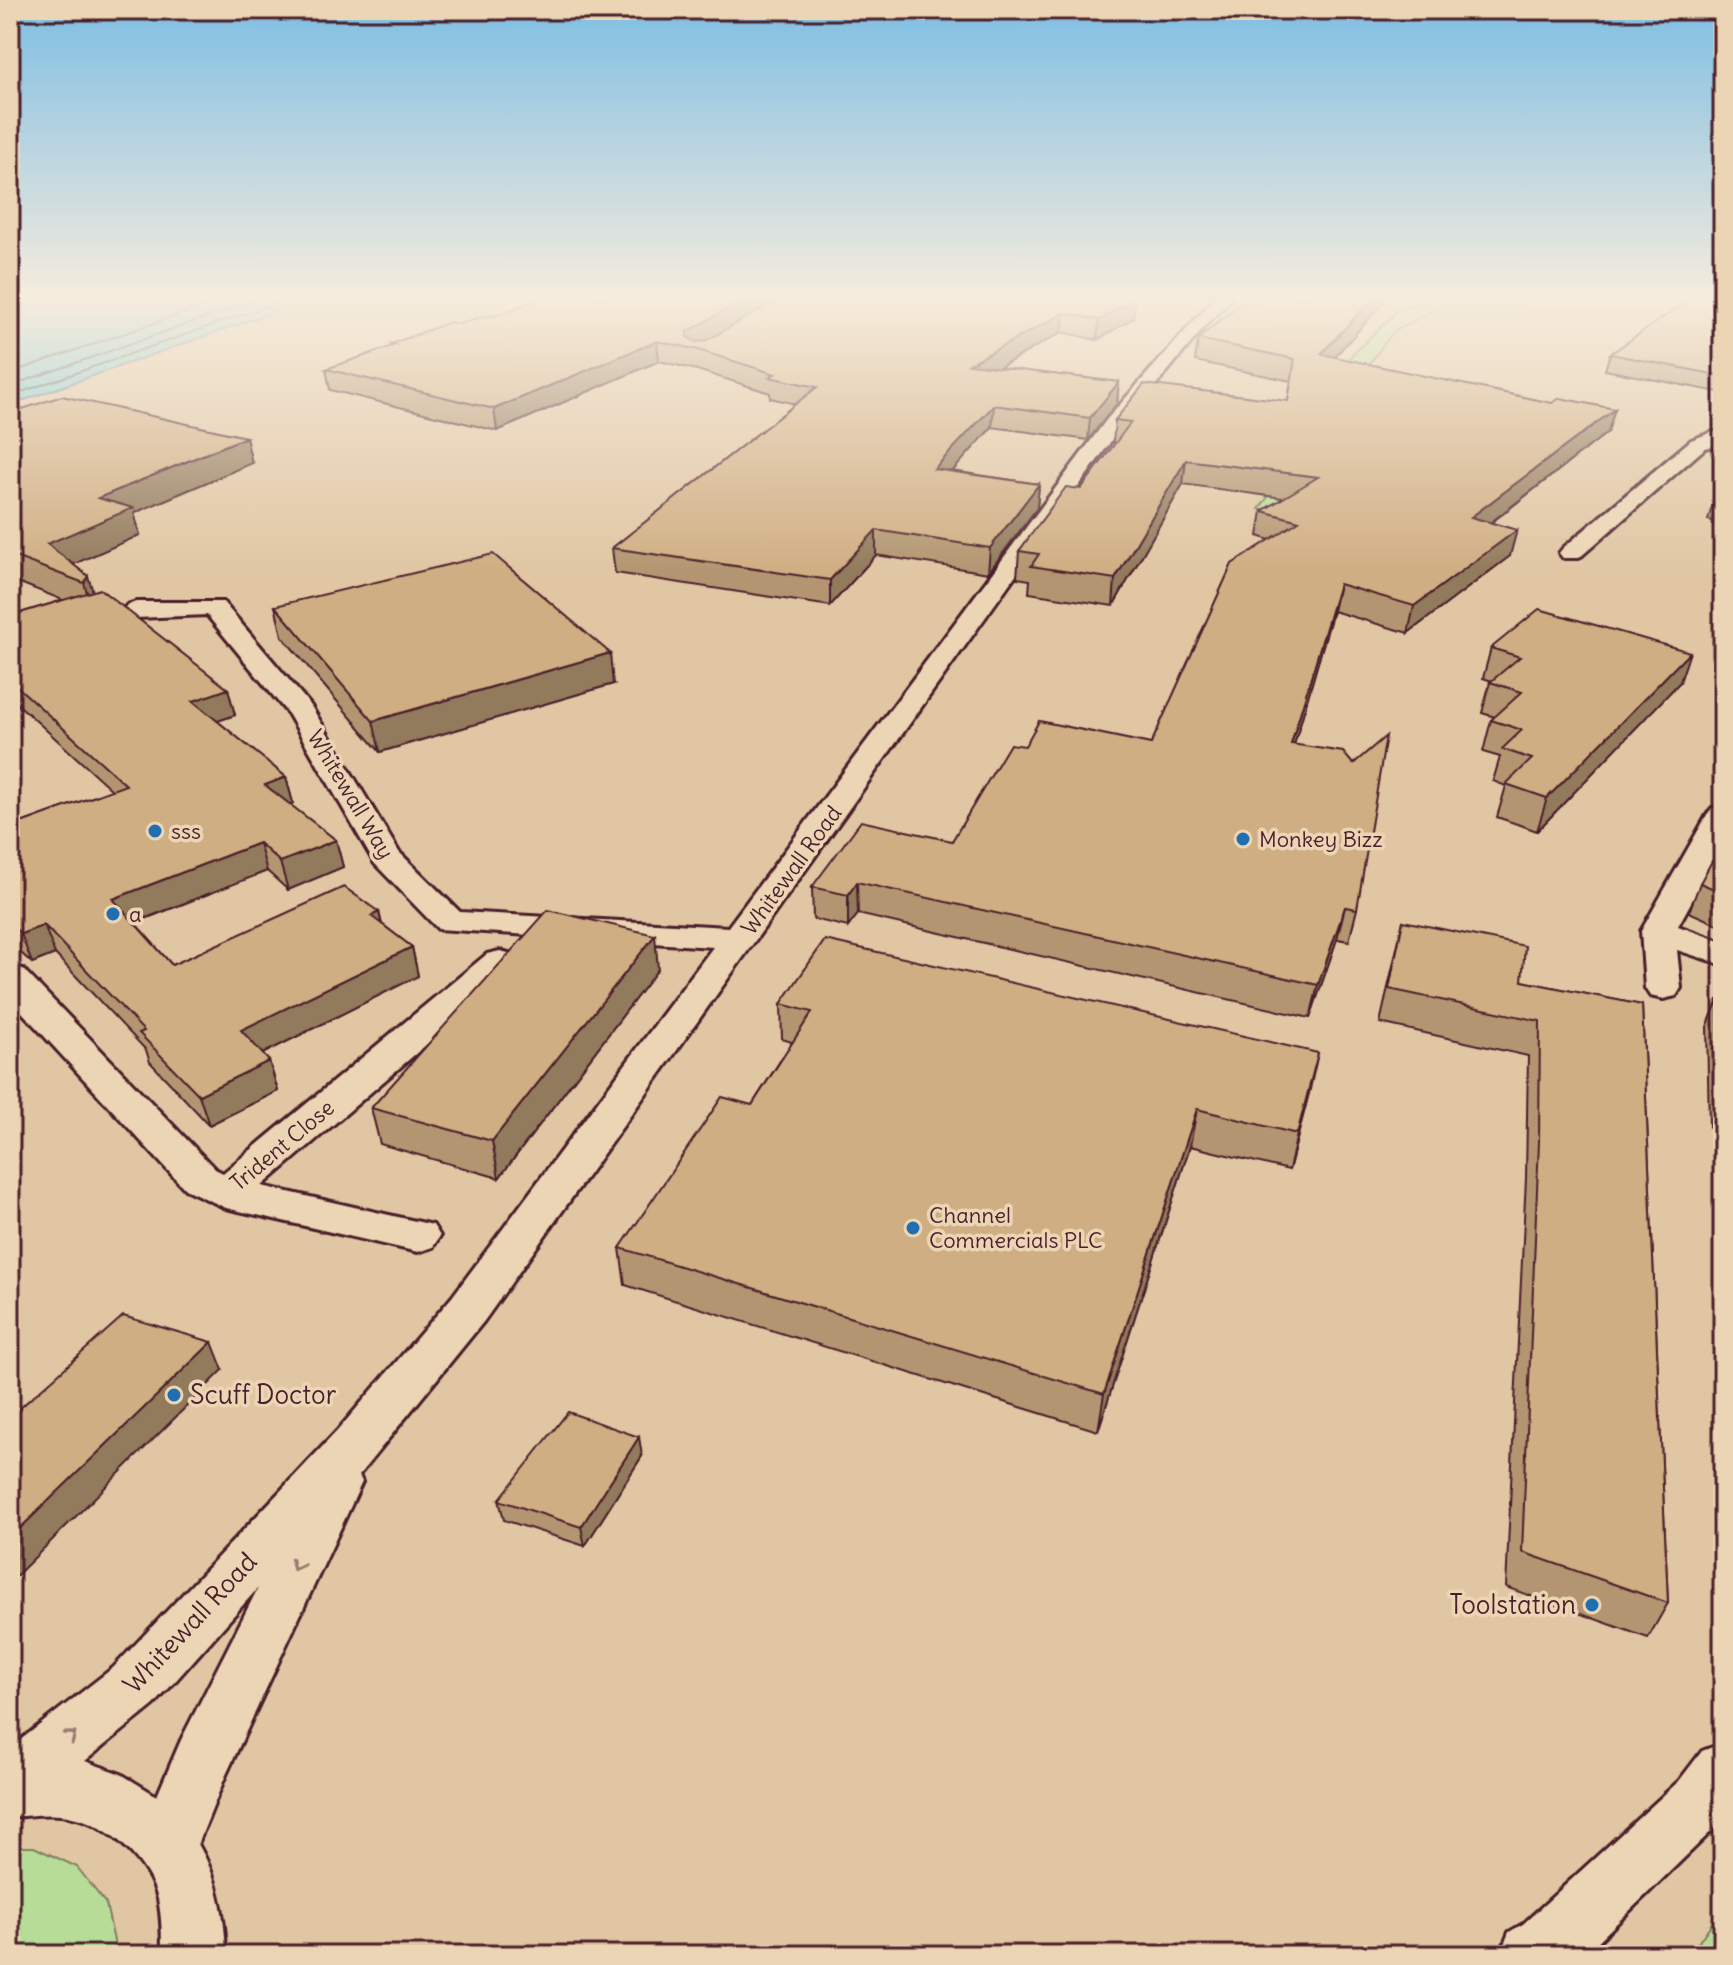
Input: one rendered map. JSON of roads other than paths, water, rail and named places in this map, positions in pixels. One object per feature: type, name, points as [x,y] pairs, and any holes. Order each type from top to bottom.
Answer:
[{"type":"street","name":"Whitewall Road","points":[[10,1786],[134,1686],[355,1445],[484,1288],[1114,423],[1143,389]]},
{"type":"street","points":[[1571,553],[1698,444],[1723,438]]},
{"type":"street","name":"Whitewall Way","points":[[136,610],[214,607],[301,712],[386,857],[450,922],[741,938]]},
{"type":"street","points":[[1663,988],[1658,931],[1723,815]]},
{"type":"street","points":[[1658,931],[1723,954]]},
{"type":"street","name":"Trident Close","points":[[10,977],[200,1179],[226,1193],[500,962]]},
{"type":"street","points":[[226,1193],[418,1236]]},
{"type":"street","name":"Whitewall Road","points":[[167,1845],[202,1761],[355,1445]]},
{"type":"street","points":[[1532,1955],[1557,1936],[1700,1802],[1723,1772]]},
{"type":"street","points":[[10,1786],[71,1787],[126,1807],[167,1845],[188,1892],[194,1955]]},
{"type":"water","points":[[10,389],[56,389],[10,405]]},
{"type":"place","name":"sss","points":[[155,831]]},
{"type":"place","name":"Monkey Bizz","points":[[1243,839]]},
{"type":"place","name":"a","points":[[113,914]]},
{"type":"place","name":"Channel Commercials PLC","points":[[913,1228]]},
{"type":"place","name":"Scuff Doctor","points":[[174,1395]]},
{"type":"place","name":"Toolstation","points":[[1592,1605]]}]
